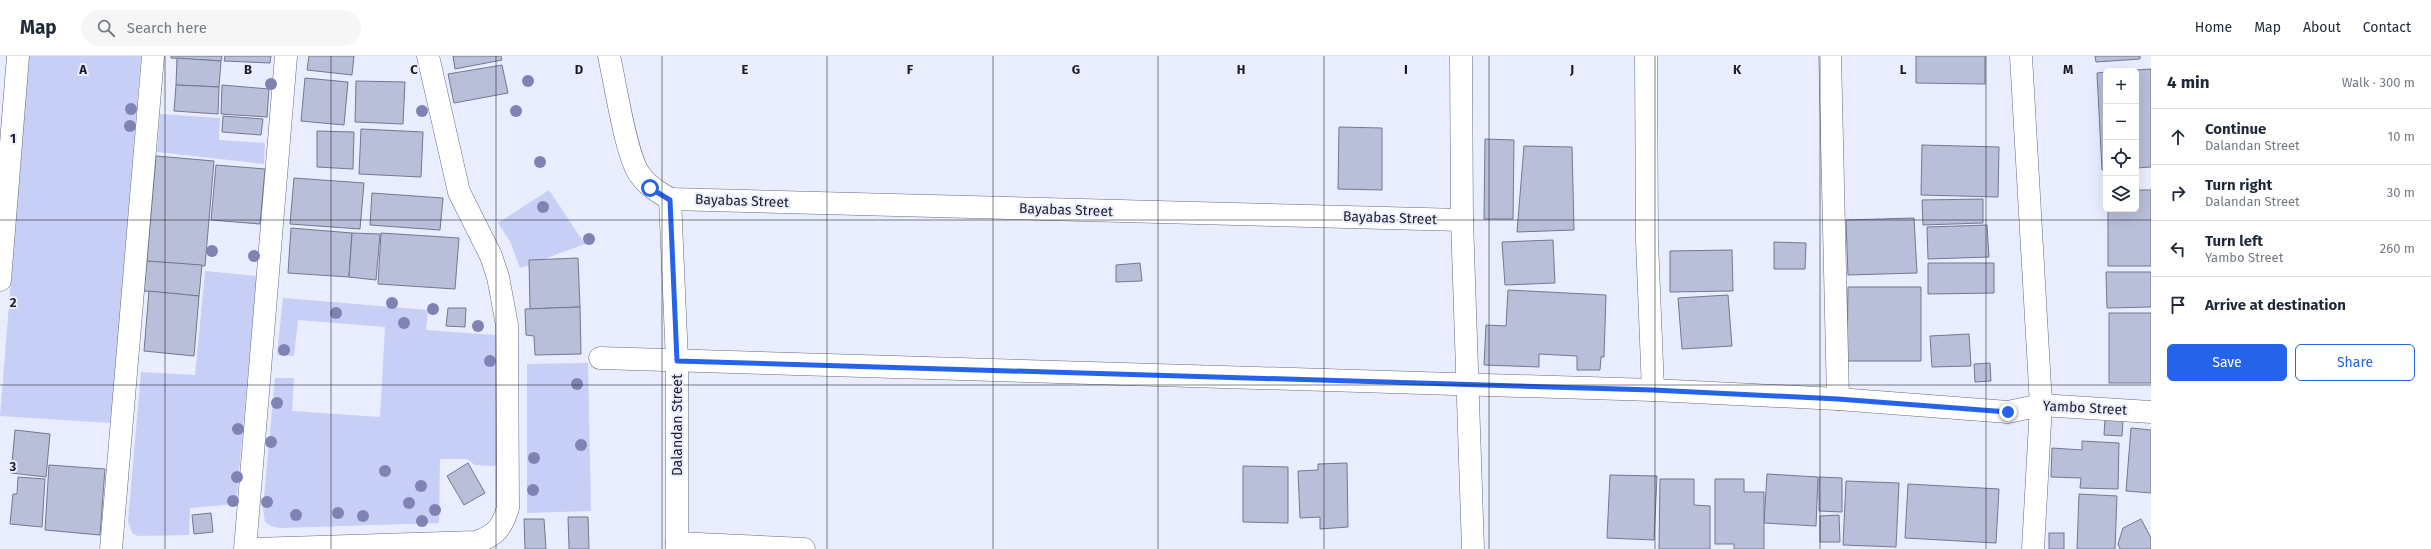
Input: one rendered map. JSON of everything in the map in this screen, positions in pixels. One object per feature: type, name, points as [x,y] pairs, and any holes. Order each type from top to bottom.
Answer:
[{"type":"street","points":[[0,280],[18,56]]},
{"type":"street","points":[[111,549],[153,56]]},
{"type":"street","points":[[245,549],[286,56]]},
{"type":"street","points":[[252,549],[476,542],[487,539],[498,532],[503,523],[508,508],[507,325],[504,297],[490,256],[459,192],[428,56]]},
{"type":"street","points":[[609,56],[631,152],[638,173],[650,188],[670,200]]},
{"type":"street","points":[[1461,56],[1462,220],[1469,386],[1473,549]]},
{"type":"street","points":[[1646,56],[1647,242],[1653,390]]},
{"type":"street","points":[[1830,56],[1838,399]]},
{"type":"street","points":[[2021,56],[2041,405],[2033,549]]},
{"type":"street","name":"Bayabas Street","points":[[670,200],[1462,220]]},
{"type":"street","name":"Dalandan Street","points":[[670,200],[677,361],[677,546]]},
{"type":"street","name":"Yambo Street","points":[[600,358],[1469,386],[1653,390],[1838,399],[2008,412],[2041,405],[2151,412]]},
{"type":"street","points":[[677,546],[804,549]]},
{"type":"shaded area","points":[[29,56],[141,56],[111,423],[0,416]]},
{"type":"shaded area","points":[[160,114],[220,118],[219,140],[265,143],[264,164],[157,152]]},
{"type":"shaded area","points":[[549,190],[585,244],[544,259],[529,260],[529,265],[520,268],[510,241],[498,223]]},
{"type":"shaded area","points":[[205,271],[257,276],[236,504],[190,508],[189,535],[138,536],[132,533],[128,521],[141,372],[195,375]]},
{"type":"shaded area","points":[[283,298],[428,310],[426,330],[495,335],[498,457],[495,466],[475,465],[467,459],[440,459],[439,523],[280,528],[271,526],[265,522],[263,508],[275,378],[294,378],[292,411],[380,417],[385,327],[298,320],[294,356],[277,355]]},
{"type":"shaded area","points":[[588,363],[591,511],[527,513],[527,364]]},
{"type":"building","points":[[171,56],[222,56],[221,61],[171,58]]},
{"type":"building","points":[[225,56],[271,56],[270,63],[224,61]]},
{"type":"building","points":[[309,56],[354,56],[352,75],[307,70]]},
{"type":"building","points":[[453,56],[501,56],[502,60],[455,69]]},
{"type":"building","points":[[1916,56],[1985,56],[1985,84],[1916,83]]},
{"type":"building","points":[[2095,56],[2140,56],[2140,59],[2096,62]]},
{"type":"building","points":[[177,58],[221,61],[219,87],[176,85]]},
{"type":"building","points":[[502,65],[508,93],[454,103],[448,74]]},
{"type":"building","points":[[2151,69],[2151,167],[2139,168],[2139,104],[2139,70]]},
{"type":"building","points":[[2103,72],[2103,170],[2102,170],[2097,73]]},
{"type":"building","points":[[305,78],[348,82],[344,125],[301,121]]},
{"type":"building","points":[[356,81],[405,82],[403,124],[355,122]]},
{"type":"building","points":[[176,85],[219,87],[218,114],[174,111]]},
{"type":"building","points":[[222,85],[269,89],[267,117],[221,114]]},
{"type":"building","points":[[223,116],[263,119],[261,135],[222,132]]},
{"type":"building","points":[[1339,127],[1382,128],[1382,190],[1338,189]]},
{"type":"building","points":[[361,129],[423,132],[421,177],[359,174]]},
{"type":"building","points":[[317,131],[354,132],[353,169],[317,167]]},
{"type":"building","points":[[1485,139],[1514,140],[1513,219],[1484,219]]},
{"type":"building","points":[[1922,145],[1999,147],[1998,197],[1921,195]]},
{"type":"building","points":[[1524,146],[1572,147],[1574,230],[1517,232]]},
{"type":"building","points":[[156,156],[214,161],[205,266],[147,261]]},
{"type":"building","points":[[216,165],[265,169],[260,224],[211,220]]},
{"type":"building","points":[[294,178],[364,183],[360,229],[290,224]]},
{"type":"building","points":[[2139,190],[2151,190],[2151,266],[2108,266],[2108,212],[2139,212]]},
{"type":"building","points":[[372,193],[443,198],[440,230],[370,225]]},
{"type":"building","points":[[1983,199],[1983,223],[1923,225],[1922,200]]},
{"type":"building","points":[[1914,218],[1917,273],[1848,275],[1846,220]]},
{"type":"building","points":[[1987,225],[1989,257],[1928,259],[1927,227]]},
{"type":"building","points":[[291,228],[352,233],[349,277],[288,273]]},
{"type":"building","points":[[352,233],[380,234],[376,280],[349,277]]},
{"type":"building","points":[[381,233],[459,238],[455,289],[378,284]]},
{"type":"building","points":[[1553,240],[1555,283],[1505,285],[1502,242]]},
{"type":"building","points":[[1774,242],[1806,243],[1805,269],[1774,269]]},
{"type":"building","points":[[1732,250],[1733,291],[1670,292],[1670,251]]},
{"type":"building","points":[[578,258],[580,307],[530,309],[529,260]]},
{"type":"building","points":[[147,261],[202,265],[199,296],[144,291]]},
{"type":"building","points":[[1140,263],[1142,281],[1116,282],[1116,265]]},
{"type":"building","points":[[1928,263],[1994,263],[1994,293],[1928,294]]},
{"type":"building","points":[[2106,272],[2151,272],[2151,307],[2107,308]]},
{"type":"building","points":[[1848,287],[1921,287],[1921,361],[1847,361]]},
{"type":"building","points":[[1508,290],[1606,295],[1604,357],[1601,357],[1600,370],[1577,370],[1577,356],[1539,354],[1539,367],[1484,365],[1486,325],[1506,326]]},
{"type":"building","points":[[149,291],[199,296],[194,356],[144,351]]},
{"type":"building","points":[[1728,295],[1732,346],[1682,349],[1678,298]]},
{"type":"building","points":[[580,307],[581,354],[535,355],[534,336],[526,335],[525,309]]},
{"type":"building","points":[[448,308],[466,308],[465,327],[446,326]]},
{"type":"building","points":[[2109,313],[2151,313],[2151,383],[2109,383]]},
{"type":"building","points":[[1969,334],[1971,366],[1932,367],[1930,336]]},
{"type":"building","points":[[1990,363],[1991,381],[1975,382],[1974,364]]},
{"type":"building","points":[[2105,419],[2123,420],[2122,436],[2104,435]]},
{"type":"building","points":[[2131,428],[2151,430],[2151,493],[2126,491]]},
{"type":"building","points":[[15,430],[50,434],[46,477],[11,473]]},
{"type":"building","points":[[2082,441],[2119,443],[2118,489],[2080,488],[2081,478],[2051,477],[2052,448],[2082,450]]},
{"type":"building","points":[[468,463],[485,493],[464,505],[447,476]]},
{"type":"building","points":[[1347,463],[1348,527],[1320,529],[1320,517],[1300,518],[1298,471],[1318,470],[1318,464]]},
{"type":"building","points":[[49,465],[105,469],[100,535],[45,530]]},
{"type":"building","points":[[1243,466],[1288,467],[1288,523],[1243,522]]},
{"type":"building","points":[[1767,474],[1818,477],[1816,526],[1764,523]]},
{"type":"building","points":[[1610,475],[1657,476],[1654,540],[1607,538]]},
{"type":"building","points":[[18,477],[45,479],[42,527],[10,524],[13,494],[17,494]]},
{"type":"building","points":[[1819,477],[1842,478],[1842,512],[1819,511]]},
{"type":"building","points":[[1660,479],[1694,479],[1694,505],[1710,506],[1710,549],[1659,549]]},
{"type":"building","points":[[1715,479],[1744,479],[1744,492],[1764,492],[1764,549],[1734,549],[1734,544],[1715,544]]},
{"type":"building","points":[[1846,481],[1899,483],[1896,547],[1843,545]]},
{"type":"building","points":[[1908,484],[1999,489],[1996,543],[1905,538]]},
{"type":"building","points":[[2079,494],[2117,496],[2115,549],[2077,549]]},
{"type":"building","points":[[211,513],[213,532],[194,534],[192,515]]},
{"type":"building","points":[[1839,515],[1840,542],[1820,542],[1820,516]]},
{"type":"building","points":[[568,517],[588,517],[589,549],[569,549]]},
{"type":"building","points":[[524,519],[544,519],[546,549],[525,549]]},
{"type":"building","points":[[2141,519],[2151,538],[2151,549],[2120,549],[2118,544],[2123,528]]},
{"type":"building","points":[[2049,533],[2064,533],[2064,549],[2049,549]]},
{"type":"route","points":[[650,188],[670,200],[677,361],[1469,386],[1653,390],[1838,399],[2008,412]]}]
